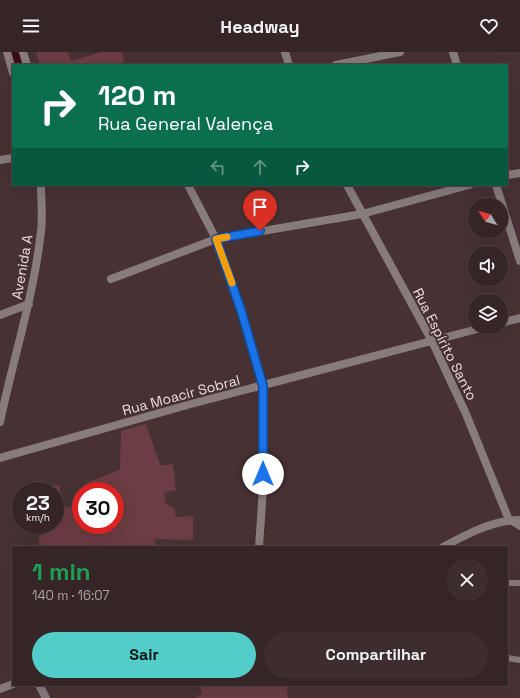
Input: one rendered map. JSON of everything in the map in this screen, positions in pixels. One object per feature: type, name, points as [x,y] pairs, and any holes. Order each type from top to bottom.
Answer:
[{"type":"street","points":[[7,52],[12,70]]},
{"type":"street","points":[[23,52],[27,64]]},
{"type":"street","points":[[286,52],[289,64]]},
{"type":"street","points":[[341,64],[400,52]]},
{"type":"street","points":[[453,52],[457,64]]},
{"type":"street","points":[[0,160],[12,158]]},
{"type":"street","points":[[508,175],[520,173]]},
{"type":"street","name":"Avenida A","points":[[0,422],[14,359],[29,304],[41,230],[41,186]]},
{"type":"street","points":[[189,186],[216,239],[241,310],[263,386],[263,488],[259,546]]},
{"type":"street","name":"Rua Espírito Santo","points":[[348,186],[432,341],[466,414],[509,520]]},
{"type":"street","points":[[111,279],[216,239],[362,214],[465,186]]},
{"type":"street","points":[[496,186],[520,261]]},
{"type":"street","points":[[0,315],[29,304]]},
{"type":"street","points":[[508,321],[520,318]]},
{"type":"street","name":"Rua Moacir Sobral","points":[[0,458],[468,331]]},
{"type":"street","points":[[445,546],[471,532],[509,520],[520,520]]},
{"type":"street","points":[[0,689],[12,684]]},
{"type":"street","points":[[40,686],[46,698]]},
{"type":"lane","points":[[509,520],[520,527]]},
{"type":"lane","points":[[508,583],[520,583]]},
{"type":"lane","points":[[508,658],[520,660]]},
{"type":"shaded area","points":[[36,52],[67,52],[71,61],[102,52],[122,52],[124,63],[122,64],[40,64]]},
{"type":"shaded area","points":[[146,424],[160,465],[173,464],[176,490],[164,493],[166,504],[174,508],[176,517],[193,516],[193,540],[155,539],[156,546],[38,546],[40,534],[64,534],[64,508],[72,507],[72,534],[124,534],[124,482],[87,482],[120,470],[121,431]]},
{"type":"shaded area","points":[[200,686],[292,686],[287,689],[288,698],[195,698],[202,694]]},
{"type":"waterway","points":[[14,52],[18,64]]},
{"type":"slow traffic","points":[[227,237],[216,239],[232,283]]},
{"type":"route","points":[[260,231],[216,239],[241,310],[263,386],[263,474]]}]
